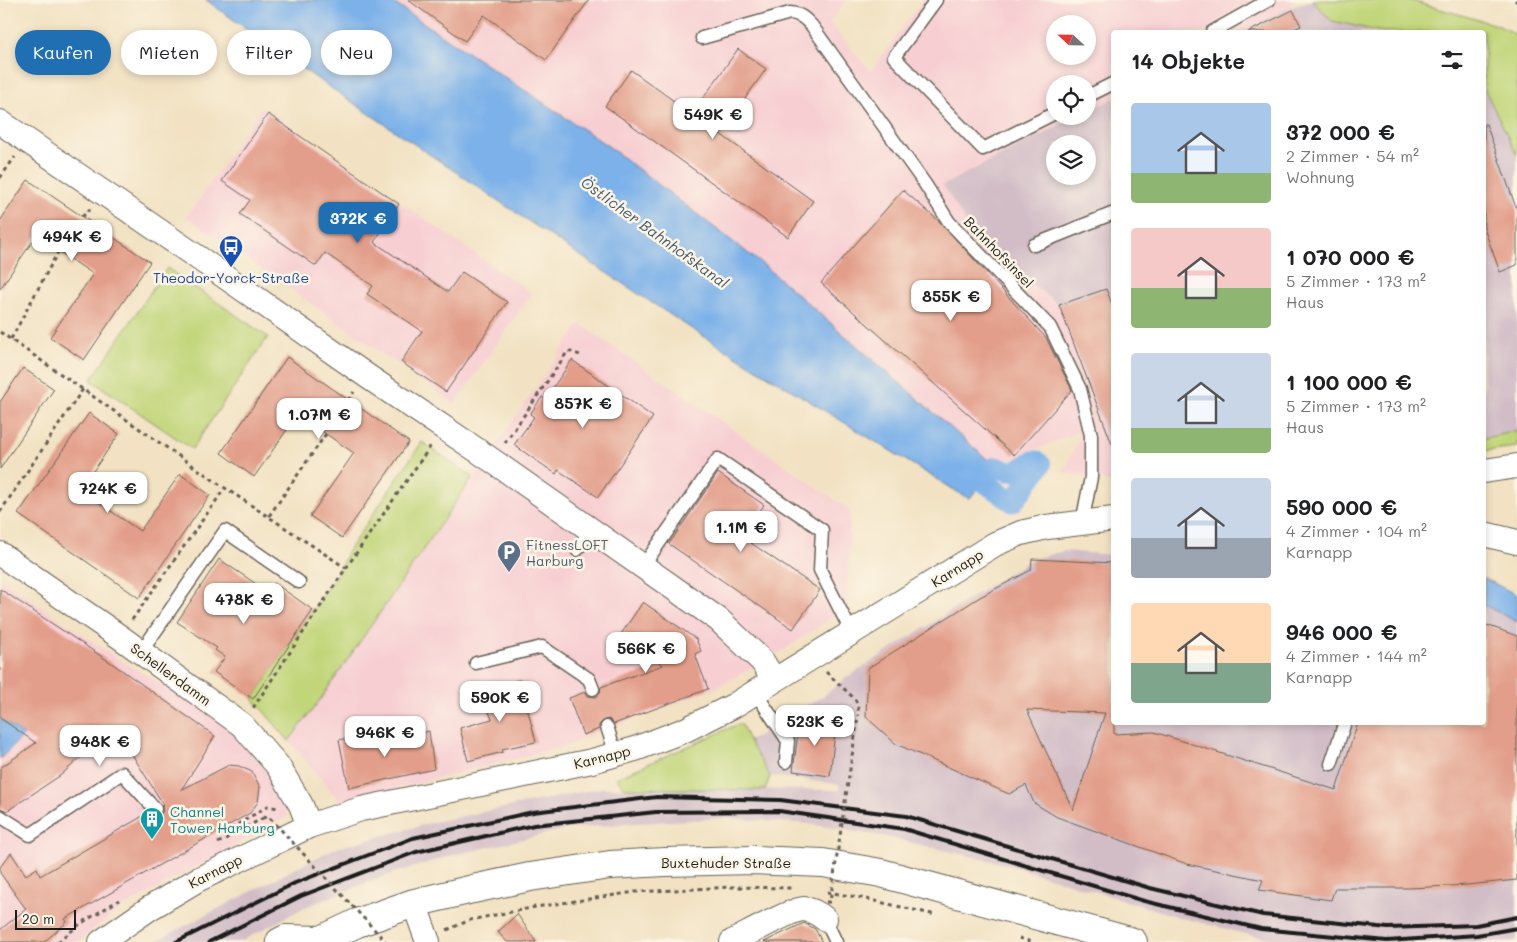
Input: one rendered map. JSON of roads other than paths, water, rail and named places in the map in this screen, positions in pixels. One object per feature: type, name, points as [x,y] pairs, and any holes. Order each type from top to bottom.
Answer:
[{"type":"main road","name":"Buxtehuder Straße","points":[[280,942],[286,939],[318,941],[357,923],[414,903],[511,881],[590,868],[674,862],[786,860],[823,863],[880,872],[1133,942]]},
{"type":"street","points":[[0,122],[442,428],[493,461],[719,620],[762,661],[765,686]]},
{"type":"street","points":[[1486,470],[1517,466]]},
{"type":"street","name":"Karnapp","points":[[101,942],[150,908],[305,816],[361,809],[592,761],[634,749],[685,730],[733,706],[995,544],[1021,533],[1046,527],[1111,519]]},
{"type":"street","points":[[1486,534],[1517,542]]},
{"type":"street","name":"Schellerdamm","points":[[0,554],[242,725],[278,766],[305,816]]},
{"type":"street","points":[[414,903],[427,940]]},
{"type":"street","points":[[732,942],[802,909],[812,911],[825,910]]},
{"type":"lane","points":[[936,0],[894,57],[983,149],[1046,118]]},
{"type":"lane","points":[[1216,30],[1269,0]]},
{"type":"lane","name":"Bahnhofsinsel","points":[[702,38],[790,13],[805,18],[925,184],[949,222],[1050,327],[1080,389],[1091,435],[1091,477],[1082,523]]},
{"type":"lane","points":[[1096,92],[1111,84]]},
{"type":"lane","points":[[1034,245],[1111,214]]},
{"type":"lane","points":[[644,566],[718,459],[822,530],[820,570],[852,633]]},
{"type":"lane","points":[[578,550],[591,529]]},
{"type":"lane","points":[[141,652],[225,531],[299,582]]},
{"type":"lane","points":[[476,663],[542,647],[590,679],[593,689]]},
{"type":"lane","points":[[765,686],[788,741],[786,762]]},
{"type":"lane","points":[[1331,764],[1344,725]]},
{"type":"lane","points":[[607,727],[616,754]]},
{"type":"lane","points":[[0,816],[30,835],[122,773],[155,809]]},
{"type":"lane","points":[[825,910],[836,942]]},
{"type":"water","name":"Östlicher Bahnhofskanal","points":[[206,0],[389,0],[608,146],[766,267],[996,467],[969,499],[695,331],[311,74],[311,30],[248,30]]},
{"type":"water","points":[[1486,579],[1517,595],[1517,622],[1486,606]]},
{"type":"water","points":[[0,719],[24,735],[0,759]]},
{"type":"waterway","points":[[961,465],[984,482],[1013,502],[1041,465],[1037,461],[1032,461],[1017,471],[1007,471],[996,467],[973,474]]},
{"type":"railway","points":[[176,942],[295,883],[413,838],[533,812],[657,797],[780,800],[906,816],[1150,888],[1263,915],[1388,928],[1476,925],[1517,917]]},
{"type":"railway","points":[[209,942],[301,896],[416,852],[534,825],[656,812],[779,811],[904,829],[1144,901],[1261,929],[1387,941],[1477,935],[1517,928]]},
{"type":"place","name":"Theodor-Yorck-Straße","points":[[231,268]]},
{"type":"place","name":"FitnessLOFT Harburg","points":[[509,573]]},
{"type":"place","name":"Channel Tower Harburg","points":[[152,840]]}]
